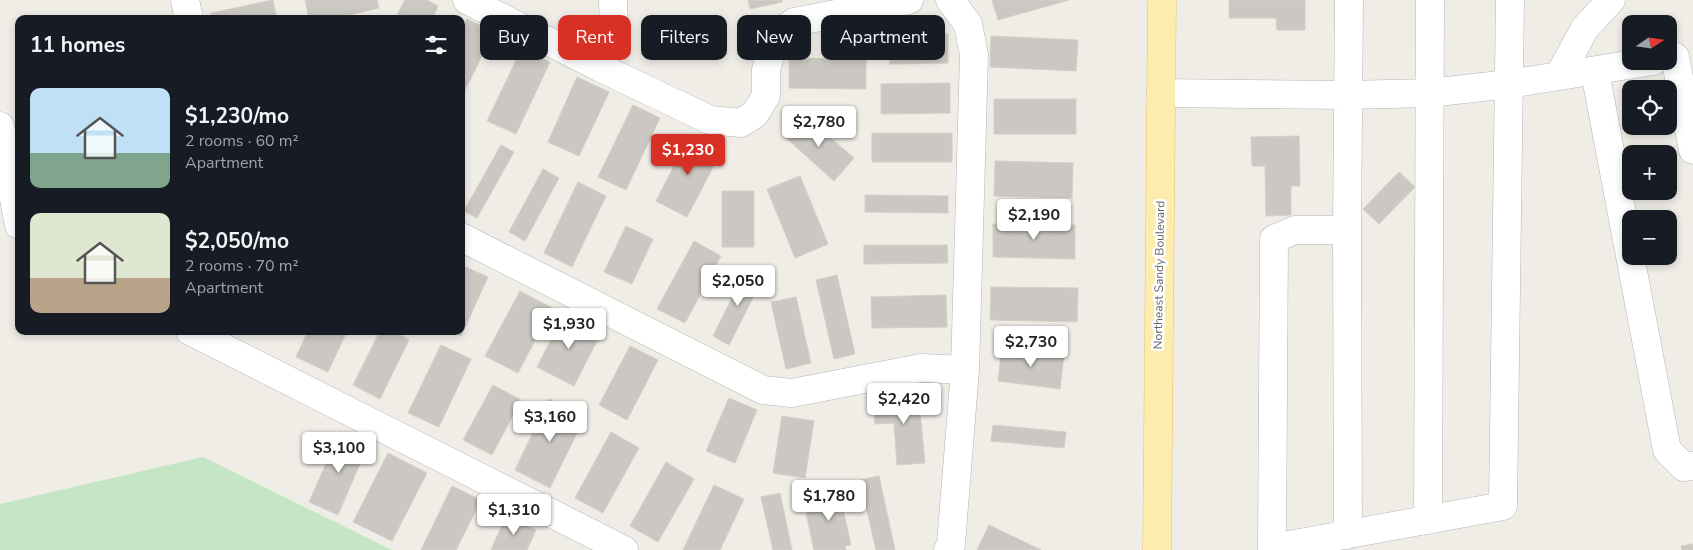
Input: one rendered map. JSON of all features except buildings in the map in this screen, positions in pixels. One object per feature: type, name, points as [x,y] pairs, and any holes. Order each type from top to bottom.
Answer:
[{"type":"main road","name":"Northeast Sandy Boulevard","points":[[1157,550],[1162,0]]},
{"type":"lane","points":[[185,0],[188,15]]},
{"type":"lane","points":[[468,0],[601,68],[710,120],[741,123],[755,114],[766,96],[766,70],[775,37],[794,22],[909,0]]},
{"type":"lane","points":[[601,68],[614,28],[613,0]]},
{"type":"lane","points":[[948,550],[951,544],[965,370],[974,55],[968,24],[950,0]]},
{"type":"lane","points":[[1348,535],[1347,230],[1349,0]]},
{"type":"lane","points":[[1428,520],[1430,0]]},
{"type":"lane","points":[[1347,230],[1295,230],[1274,239],[1272,548],[1503,506],[1510,0]]},
{"type":"lane","points":[[1558,76],[1585,28],[1611,0]]},
{"type":"lane","points":[[1161,93],[1348,95],[1429,93],[1509,84],[1622,67]]},
{"type":"lane","points":[[1675,70],[1693,150]]},
{"type":"lane","points":[[1595,72],[1667,450],[1684,467],[1693,466]]},
{"type":"lane","points":[[0,126],[4,166],[15,209]]},
{"type":"lane","points":[[465,240],[763,390],[792,394],[921,368],[965,370]]},
{"type":"lane","points":[[198,335],[624,550]]},
{"type":"green space","points":[[203,457],[392,550],[0,550],[0,504]]}]
